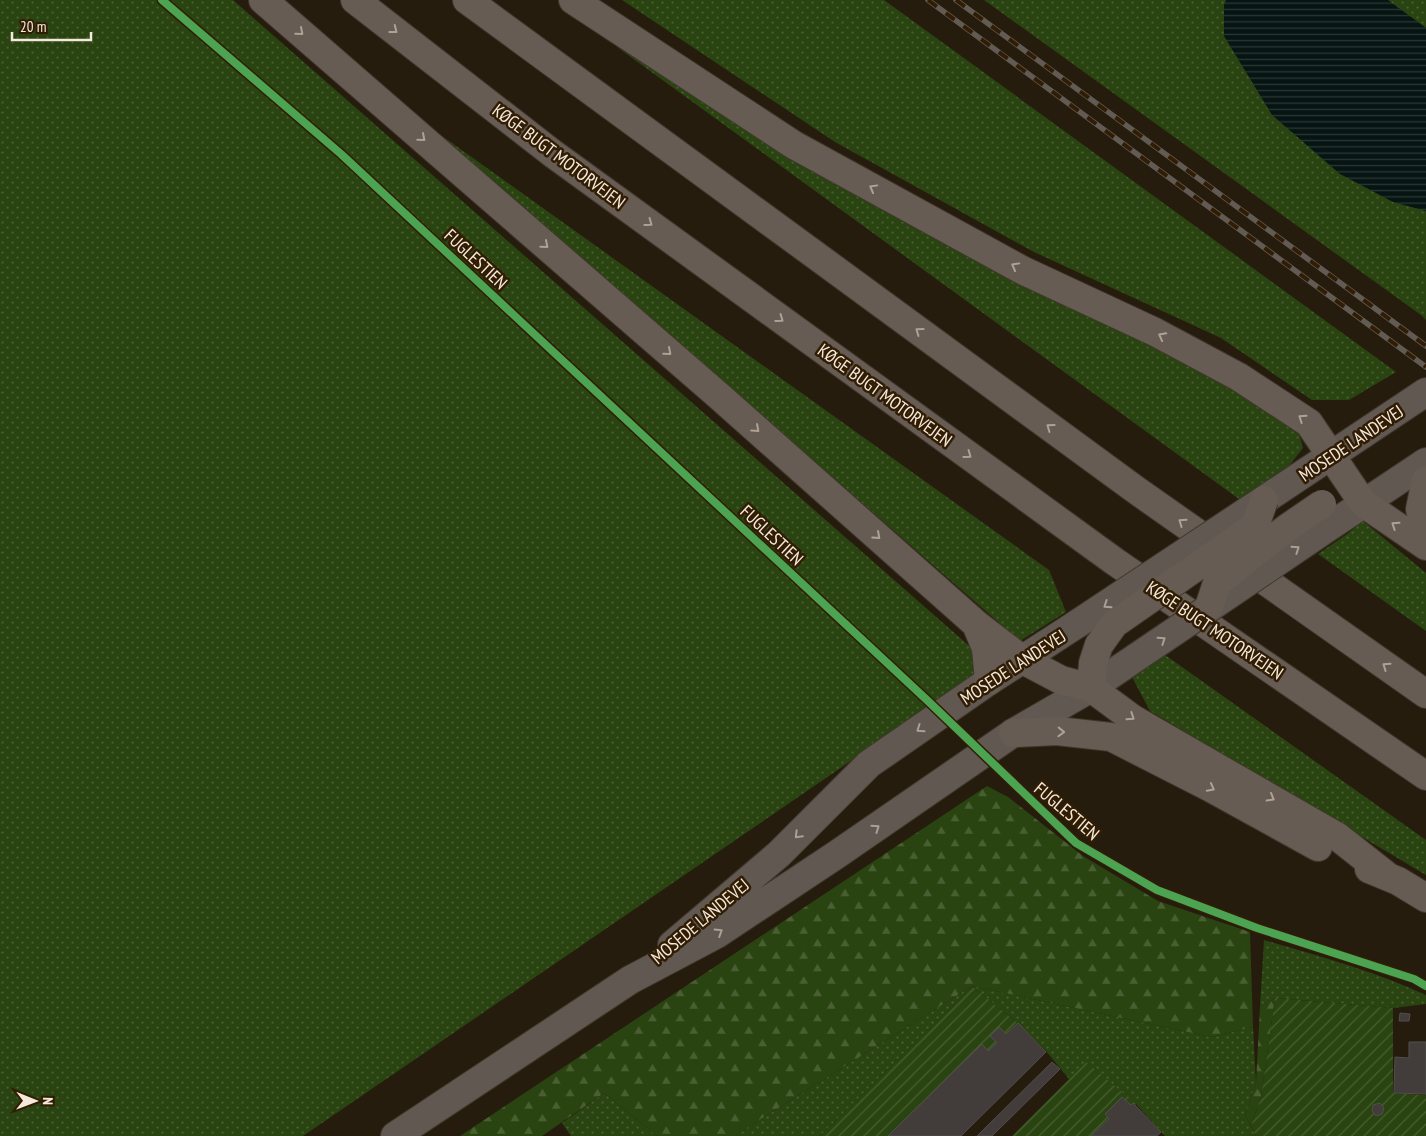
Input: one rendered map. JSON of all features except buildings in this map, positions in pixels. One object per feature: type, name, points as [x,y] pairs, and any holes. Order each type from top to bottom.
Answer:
[{"type":"highway","points":[[263,0],[719,396],[976,624],[1023,660],[1061,680],[1091,688],[1133,719],[1338,837],[1386,875],[1426,898]]},
{"type":"highway","name":"KØGE BUGT MOTORVEJEN","points":[[355,0],[552,153],[1114,561],[1426,776]]},
{"type":"highway","points":[[467,0],[1136,490],[1426,694]]},
{"type":"highway","points":[[573,0],[794,145],[1022,270],[1155,332],[1239,377],[1309,423],[1363,504],[1426,546]]},
{"type":"highway","points":[[1210,607],[1217,583],[1287,528],[1329,513],[1332,456]]},
{"type":"highway","points":[[1426,480],[1420,509],[1426,536]]},
{"type":"highway","points":[[1091,688],[1094,663],[1099,645],[1114,624],[1255,526],[1264,500]]},
{"type":"highway","points":[[976,624],[986,648],[989,681]]},
{"type":"highway","points":[[1012,733],[1057,732],[1111,737],[1211,788],[1330,854],[1386,875]]},
{"type":"main road","name":"MOSEDE LANDEVEJ","points":[[630,980],[779,854],[869,764],[989,681],[1332,456],[1423,394]]},
{"type":"main road","points":[[1329,513],[1363,504],[1426,462]]},
{"type":"main road","name":"MOSEDE LANDEVEJ","points":[[395,1136],[630,980],[716,934],[836,855],[1012,733],[1091,688],[1210,607]]},
{"type":"green space","points":[[0,0],[233,0],[991,665],[303,1136],[0,1136]]},
{"type":"green space","points":[[622,0],[884,0],[1396,372],[1349,400],[1312,400],[1221,338],[1034,252],[835,142]]},
{"type":"green space","points":[[984,0],[1426,0],[1426,320],[1421,315]]},
{"type":"green space","points":[[617,47],[1008,275],[1227,383],[1299,434],[1303,448],[1289,466],[1239,499]]},
{"type":"green space","points":[[438,133],[1049,570],[1066,612],[1020,641]]},
{"type":"green space","points":[[1363,521],[1426,573],[1426,631],[1318,554]]},
{"type":"green space","points":[[1165,655],[1426,840],[1426,875],[1150,711],[1132,677]]},
{"type":"green space","points":[[987,786],[1008,797],[1083,856],[1158,901],[1250,932],[1253,1027],[1211,1037],[972,986],[734,1136],[657,1136],[604,1093],[542,1136],[460,1136]]},
{"type":"green space","points":[[1264,940],[1346,964],[1406,986],[1426,995],[1426,1004],[1393,1008],[1275,998],[1260,1007]]},
{"type":"green space","points":[[972,986],[1211,1037],[1253,1027],[1256,1083],[1245,1115],[1256,1136],[1165,1136],[1136,1104],[1069,1079],[1046,1051],[1020,1025]]},
{"type":"green space","points":[[972,986],[820,1136],[734,1136]]},
{"type":"green space","points":[[972,986],[1020,1025],[907,1136],[820,1136]]},
{"type":"green space","points":[[1275,998],[1261,1097],[1251,1126],[1245,1115],[1256,1083],[1260,1007]]},
{"type":"green space","points":[[1275,998],[1393,1008],[1393,1093],[1425,1095],[1426,1092],[1426,1136],[1256,1136],[1251,1126],[1261,1097]]},
{"type":"green space","points":[[1086,1062],[1136,1104],[1103,1136],[1012,1136]]},
{"type":"green space","points":[[604,1093],[657,1136],[571,1136],[562,1123]]},
{"type":"shaded area","points":[[1226,0],[1388,0],[1426,28],[1426,211],[1393,202],[1340,174],[1272,115],[1224,36],[1224,5]]},
{"type":"railway","points":[[928,0],[1426,367]]},
{"type":"railway","points":[[956,0],[1426,346]]},
{"type":"cycle path","name":"FUGLESTIEN","points":[[162,0],[341,154],[928,701],[1076,843],[1157,890],[1257,928],[1414,979],[1426,986]]}]
